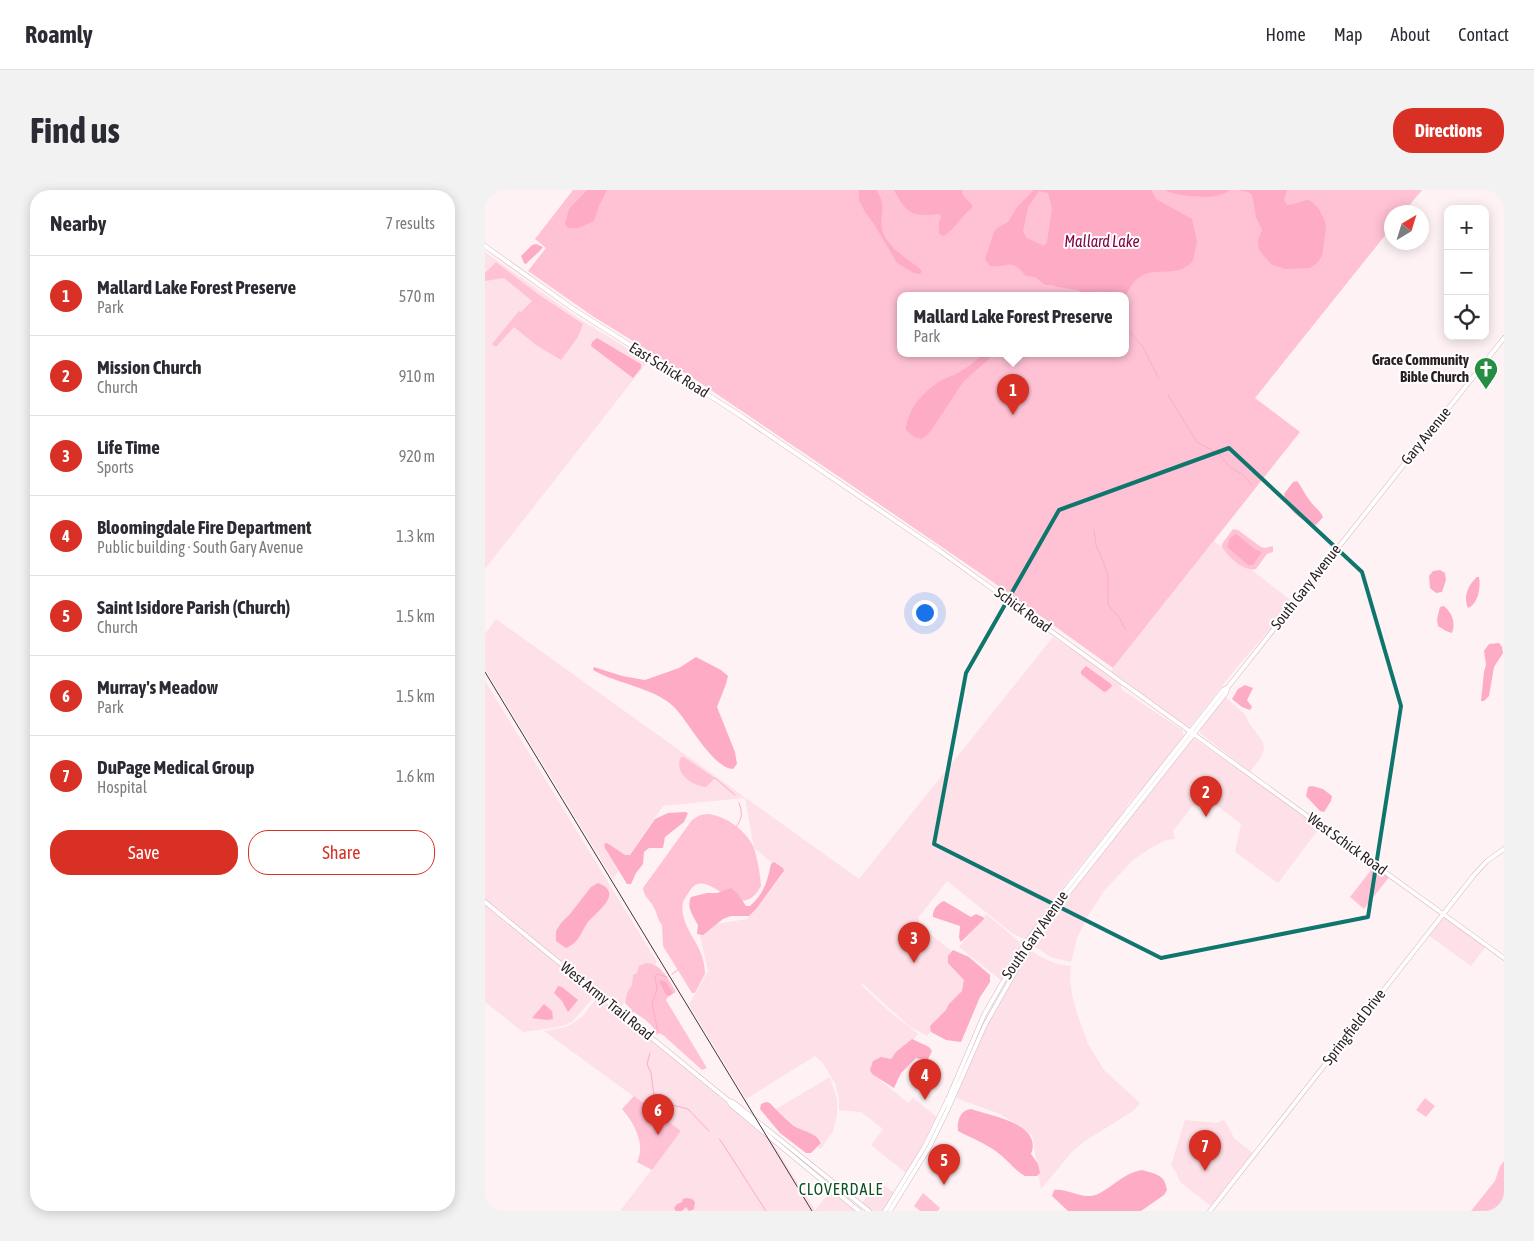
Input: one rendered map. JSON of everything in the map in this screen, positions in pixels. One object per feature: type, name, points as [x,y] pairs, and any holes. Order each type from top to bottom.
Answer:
[{"type":"main road","name":"East Schick Road","points":[[485,246],[567,304],[854,492]]},
{"type":"main road","name":"Gary Avenue","points":[[1385,488],[1504,338]]},
{"type":"main road","name":"South Gary Avenue","points":[[891,1211],[920,1164],[984,1015],[1024,945],[1052,907],[1192,733],[1223,690],[1228,687],[1385,488]]},
{"type":"main road","name":"Schick Road","points":[[854,492],[962,566],[1192,733]]},
{"type":"main road","name":"West Schick Road","points":[[1192,733],[1504,958]]},
{"type":"main road","name":"Springfield Drive","points":[[1210,1211],[1443,913],[1480,868],[1504,849]]},
{"type":"main road","name":"West Army Trail Road","points":[[485,902],[729,1101],[733,1102],[869,1211]]},
{"type":"main road","name":"West Army Trail Road","points":[[729,1101],[731,1105],[859,1211]]},
{"type":"main road","name":"South Gary Avenue","points":[[885,1211],[943,1114]]},
{"type":"highlighted area","points":[[1229,448],[1362,572],[1401,706],[1368,917],[1161,958],[934,844],[966,673],[1059,510]]},
{"type":"shaded area","points":[[573,190],[1422,190],[1410,205],[1384,205],[1384,237],[1255,398],[1300,432],[1113,668],[990,580],[863,493],[696,380],[594,317],[528,271],[546,248],[535,239]]},
{"type":"shaded area","points":[[485,252],[581,320],[648,361],[485,569]]},
{"type":"shaded area","points":[[496,262],[538,294],[583,324],[578,337],[561,360],[536,345],[514,327],[496,347],[492,344],[519,311],[521,312],[532,301],[504,278],[485,281],[485,273]]},
{"type":"shaded area","points":[[1233,529],[1238,530],[1261,547],[1273,546],[1273,552],[1267,554],[1256,569],[1242,566],[1232,559],[1222,547],[1222,544]]},
{"type":"shaded area","points":[[1214,541],[1293,602],[1234,671],[1189,728],[1111,671]]},
{"type":"shaded area","points":[[496,619],[859,879],[1053,637],[1121,683],[1121,689],[1182,730],[1184,736],[1071,877],[1026,940],[1012,933],[947,881],[919,917],[919,925],[955,954],[970,987],[927,1036],[909,1026],[863,984],[861,985],[890,1012],[918,1034],[880,1080],[908,1103],[913,1098],[937,1117],[907,1174],[871,1145],[883,1129],[861,1112],[839,1110],[839,1098],[835,1083],[822,1062],[815,1056],[746,1099],[689,1005],[708,971],[698,927],[747,919],[784,873],[754,848],[745,798],[663,806],[613,879],[485,669],[485,634]]},
{"type":"shaded area","points":[[485,681],[657,962],[619,1009],[485,900]]},
{"type":"shaded area","points":[[1225,697],[1245,714],[1249,723],[1263,742],[1264,749],[1261,757],[1250,772],[1200,733],[1201,727]]},
{"type":"shaded area","points":[[1193,738],[1321,826],[1278,883],[1235,852],[1241,824],[1202,794],[1173,831],[1175,839],[1166,840],[1133,860],[1104,891],[1089,914],[1077,938],[1071,962],[1051,957],[1032,945],[1066,899]]},
{"type":"shaded area","points":[[681,757],[684,757],[715,778],[706,787],[695,784],[685,778],[679,763]]},
{"type":"shaded area","points":[[707,814],[727,820],[739,828],[748,838],[755,853],[761,886],[752,897],[743,901],[733,899],[705,884],[696,885],[689,892],[683,902],[683,915],[701,954],[705,971],[695,993],[692,993],[663,946],[662,925],[654,908],[644,894],[643,888],[692,820],[700,815]]},
{"type":"shaded area","points":[[1375,865],[1390,876],[1364,909],[1350,897]]},
{"type":"shaded area","points":[[485,904],[596,994],[574,1020],[566,1025],[523,1032],[485,1002]]},
{"type":"shaded area","points":[[986,914],[1023,945],[1001,980],[959,947]]},
{"type":"shaded area","points":[[1444,914],[1487,945],[1471,966],[1428,935]]},
{"type":"shaded area","points":[[1030,950],[1057,964],[1071,966],[1072,995],[1088,1044],[1104,1070],[1140,1103],[1133,1111],[1085,1141],[1072,1152],[1041,1189],[1032,1135],[1000,1114],[956,1098],[993,1011]]},
{"type":"shaded area","points":[[646,963],[660,969],[676,992],[666,1000],[707,1068],[702,1070],[663,1035],[659,1033],[657,1035],[650,1024],[644,1019],[634,1012],[627,1012],[627,1010],[632,1010],[625,1003],[627,993],[632,985],[633,975],[637,973],[639,966]]},
{"type":"shaded area","points":[[598,996],[771,1140],[815,1210],[832,1190],[857,1211],[620,1211],[681,1131],[544,1031],[566,1027],[575,1022],[583,1016]]},
{"type":"shaded area","points":[[830,1077],[837,1099],[837,1115],[833,1131],[821,1149],[818,1147],[822,1142],[821,1140],[793,1125],[776,1109]]},
{"type":"shaded area","points":[[634,1096],[681,1131],[652,1170],[637,1162],[640,1148],[639,1141],[631,1121],[622,1109]]},
{"type":"shaded area","points":[[1425,1098],[1435,1106],[1426,1117],[1416,1110]]},
{"type":"shaded area","points":[[1185,1120],[1217,1123],[1224,1120],[1235,1139],[1254,1154],[1212,1207],[1180,1182],[1171,1165]]},
{"type":"shaded area","points":[[1504,1161],[1504,1211],[1471,1211],[1495,1181],[1500,1166]]},
{"type":"shaded area","points":[[879,1182],[895,1193],[882,1211],[870,1211],[861,1204]]},
{"type":"shaded area","points":[[923,1193],[940,1208],[938,1211],[920,1211],[914,1206]]},
{"type":"water","points":[[587,190],[607,190],[594,221],[578,228],[568,228],[565,224],[569,209]]},
{"type":"water","points":[[859,190],[876,190],[882,201],[881,223],[884,235],[898,252],[922,271],[920,274],[914,273],[897,263],[865,212],[859,200]]},
{"type":"water","points":[[894,190],[962,190],[962,194],[972,205],[972,208],[944,236],[939,234],[941,216],[939,214],[922,215],[911,212]]},
{"type":"water","name":"Mallard Lake","points":[[1034,190],[1151,190],[1156,199],[1192,219],[1197,241],[1193,261],[1186,267],[1179,270],[1143,275],[1134,282],[1128,292],[1080,292],[1045,285],[1035,277],[1026,276],[1016,266],[990,266],[985,259],[994,232],[997,228],[1008,222],[1018,206]],"holes":[[[1039,191],[1048,193],[1052,209],[1047,242],[1044,246],[1027,238],[1023,232],[1028,207]]]},
{"type":"water","points":[[1165,190],[1230,190],[1220,195],[1207,197],[1172,193]]},
{"type":"water","points":[[1237,190],[1287,190],[1284,200],[1287,205],[1307,200],[1311,201],[1319,209],[1326,228],[1322,256],[1317,263],[1310,268],[1285,269],[1271,264],[1259,250],[1258,240],[1262,230],[1256,217],[1252,195],[1248,192]]},
{"type":"water","points":[[536,244],[543,247],[526,264],[524,263],[521,256],[532,245]]},
{"type":"water","points":[[597,338],[641,364],[641,368],[633,378],[591,346],[592,342]]},
{"type":"water","points":[[980,357],[989,357],[963,382],[930,432],[922,439],[914,437],[906,430],[909,416],[916,404],[931,387],[967,368]]},
{"type":"water","points":[[1297,481],[1308,499],[1323,517],[1316,525],[1305,521],[1295,514],[1285,500],[1284,494],[1293,482]]},
{"type":"water","points":[[1236,534],[1256,550],[1262,552],[1253,565],[1248,565],[1227,547],[1230,538]]},
{"type":"water","points":[[1440,570],[1445,573],[1446,580],[1442,592],[1436,593],[1430,588],[1429,576],[1433,571]]},
{"type":"water","points":[[1477,577],[1479,577],[1480,581],[1478,595],[1474,603],[1468,608],[1466,600],[1467,591]]},
{"type":"water","points":[[1444,606],[1453,618],[1452,633],[1438,626],[1437,619],[1440,607]]},
{"type":"water","points":[[1499,643],[1503,653],[1494,667],[1489,696],[1484,701],[1481,701],[1486,665],[1484,651],[1489,644]]},
{"type":"water","points":[[696,657],[721,670],[728,676],[717,707],[735,752],[737,764],[733,769],[725,767],[717,761],[679,713],[665,700],[655,694],[593,670],[594,667],[622,676],[645,680],[679,668]]},
{"type":"water","points":[[1086,666],[1112,686],[1104,692],[1081,674],[1081,671]]},
{"type":"water","points":[[1245,685],[1253,688],[1247,700],[1252,707],[1250,710],[1242,707],[1232,699],[1238,689]]},
{"type":"water","points":[[1312,786],[1323,789],[1332,796],[1324,812],[1320,811],[1306,796],[1308,787]]},
{"type":"water","points":[[668,813],[688,813],[684,822],[665,837],[663,848],[649,848],[644,852],[643,864],[631,884],[627,884],[604,844],[607,843],[625,855],[630,855],[655,819]]},
{"type":"water","points":[[774,862],[783,868],[784,871],[749,916],[731,916],[723,919],[703,935],[697,934],[698,925],[689,905],[691,897],[707,893],[717,893],[731,888],[746,906],[750,906],[762,892],[771,864]]},
{"type":"water","points":[[598,883],[606,887],[609,897],[602,908],[588,922],[577,940],[566,948],[556,941],[556,931],[591,887]]},
{"type":"water","points":[[944,901],[971,917],[976,914],[984,919],[961,942],[959,938],[960,926],[933,917],[936,907]]},
{"type":"water","points":[[953,950],[969,957],[990,975],[990,982],[980,997],[961,1042],[946,1040],[931,1032],[930,1026],[962,991],[964,980],[948,963],[948,956]]},
{"type":"water","points":[[659,981],[666,982],[673,993],[669,996],[666,995]]},
{"type":"water","points":[[558,986],[578,1000],[568,1012],[562,1001],[554,993]]},
{"type":"water","points":[[544,1004],[552,1011],[553,1019],[532,1018]]},
{"type":"water","points":[[912,1039],[929,1047],[932,1051],[927,1061],[916,1058],[901,1073],[894,1088],[872,1074],[870,1070],[873,1061],[881,1057],[891,1059],[896,1052]]},
{"type":"water","points":[[770,1103],[794,1126],[813,1135],[821,1143],[811,1153],[806,1153],[780,1133],[760,1109],[761,1104]]},
{"type":"water","points":[[971,1109],[1013,1122],[1022,1128],[1029,1135],[1033,1143],[1031,1154],[1038,1164],[1040,1173],[1037,1176],[1025,1176],[1017,1171],[1001,1155],[983,1143],[958,1131],[960,1117],[964,1111]]},
{"type":"water","points":[[1142,1170],[1162,1178],[1167,1190],[1164,1195],[1141,1211],[1068,1211],[1052,1196],[1054,1190],[1088,1196],[1094,1195],[1130,1174]]},
{"type":"water","points":[[687,1198],[695,1202],[694,1209],[689,1211],[686,1207],[682,1211],[676,1211],[674,1208],[677,1204]]},
{"type":"waterway","points":[[1129,331],[1143,347],[1159,379]]},
{"type":"waterway","points":[[1168,395],[1197,442],[1219,454],[1231,468],[1242,474],[1252,485]]},
{"type":"waterway","points":[[1094,530],[1096,545],[1102,560]]},
{"type":"waterway","points":[[1103,561],[1108,576],[1108,605],[1119,617],[1125,629]]},
{"type":"waterway","points":[[715,778],[735,795]]},
{"type":"waterway","points":[[736,827],[741,816],[739,803]]},
{"type":"waterway","points":[[672,974],[678,970]]},
{"type":"waterway","points":[[658,1032],[652,1003],[657,989],[655,976],[657,974],[667,977]]},
{"type":"waterway","points":[[650,1053],[647,1064],[651,1073],[654,1096],[661,1102],[688,1109],[709,1131]]},
{"type":"waterway","points":[[719,1139],[766,1211]]},
{"type":"railway","points":[[485,672],[812,1211]]},
{"type":"place","name":"Grace Community Bible Church","points":[[1486,390]]},
{"type":"place","name":"Mallard Lake Forest Preserve","points":[[1013,415]]},
{"type":"place","name":"Mission Church","points":[[1206,817]]},
{"type":"place","name":"Life Time","points":[[914,963]]},
{"type":"place","name":"Bloomingdale Fire Department","points":[[925,1100]]},
{"type":"place","name":"Murray's Meadow","points":[[658,1135]]},
{"type":"place","name":"DuPage Medical Group","points":[[1205,1171]]},
{"type":"place","name":"Saint Isidore Parish (Church)","points":[[944,1185]]},
{"type":"district","name":"CLOVERDALE","points":[[841,1189]]}]
